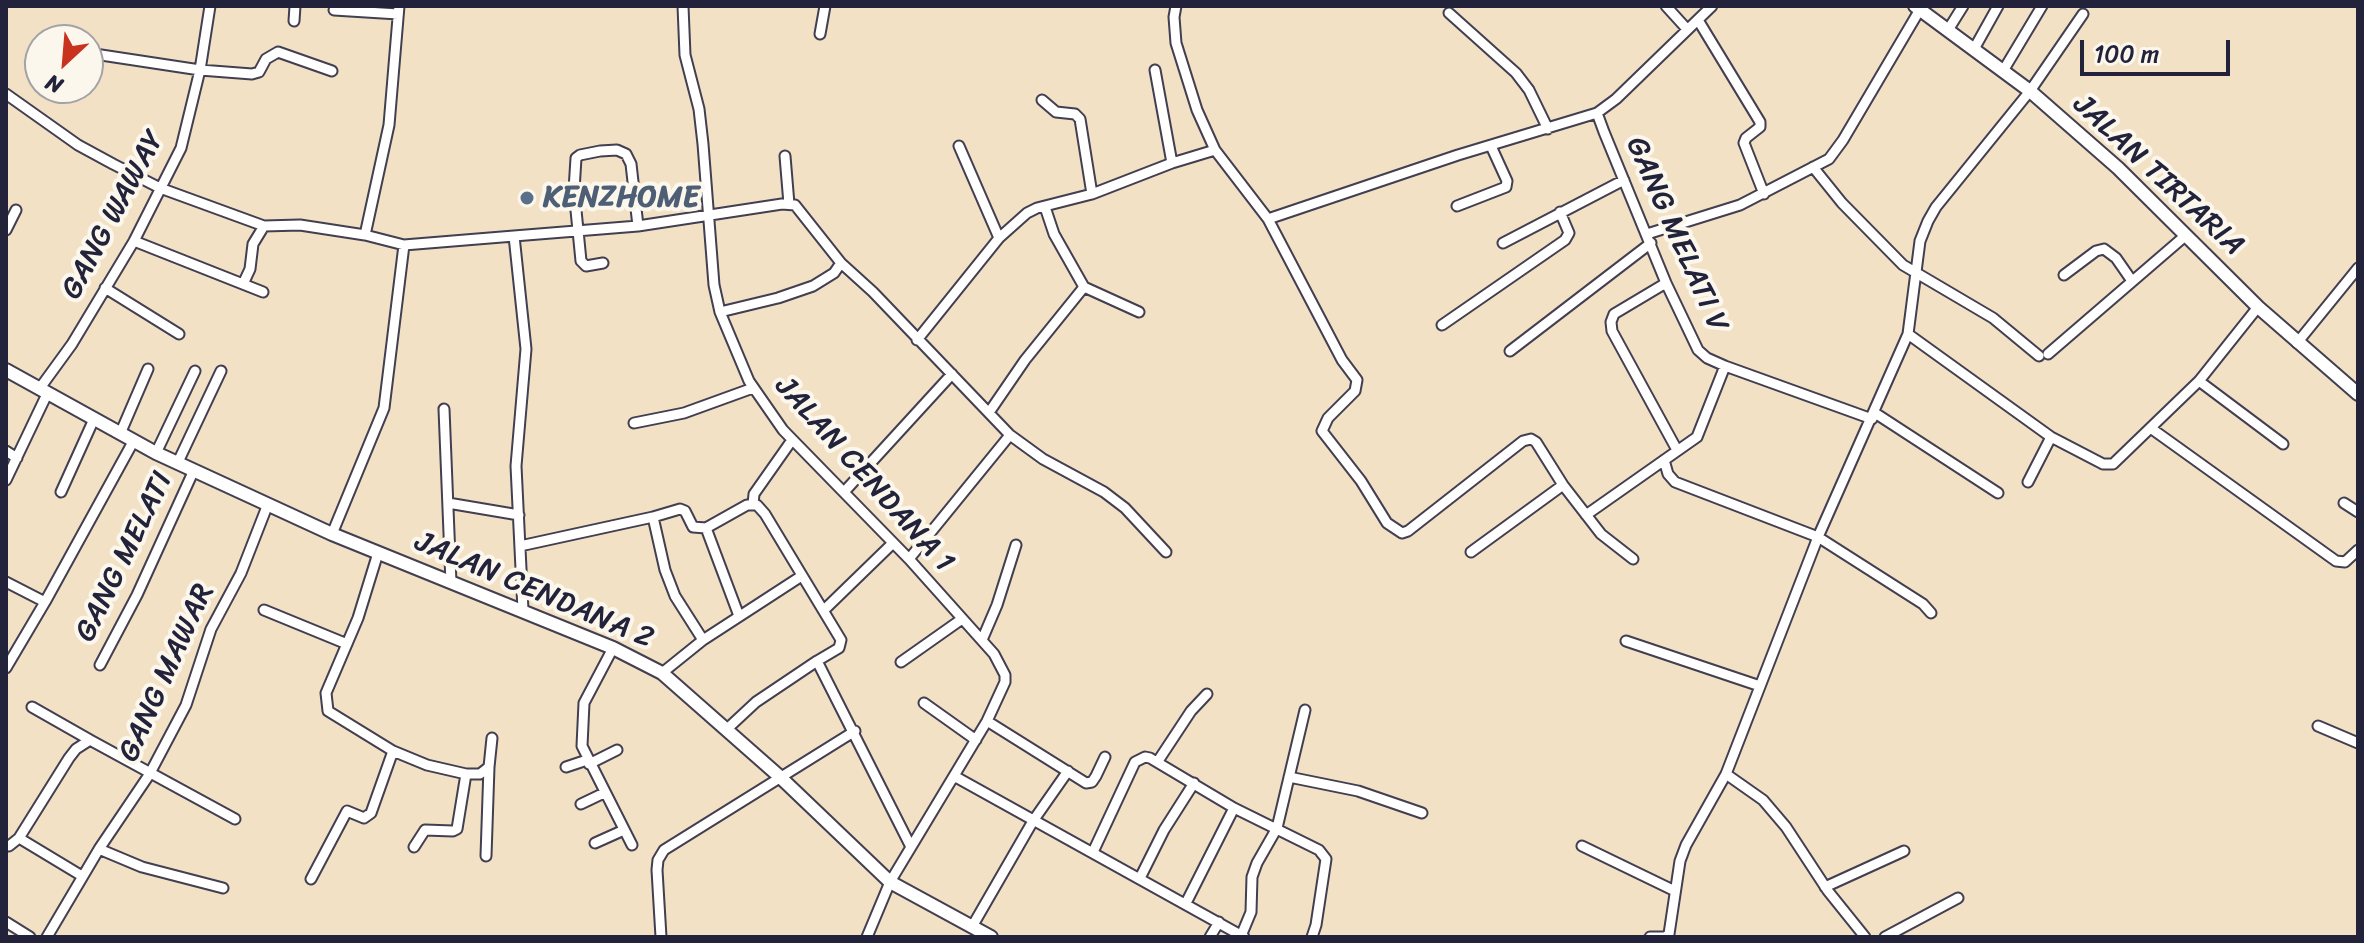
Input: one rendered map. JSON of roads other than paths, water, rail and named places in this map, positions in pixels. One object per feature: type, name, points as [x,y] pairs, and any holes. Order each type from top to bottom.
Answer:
[{"type":"street","name":"GANG WAWAY","points":[[6,480],[44,390],[134,241],[181,148],[200,70],[210,6]]},
{"type":"street","points":[[294,21],[295,6]]},
{"type":"street","name":"JALAN CENDANA 1","points":[[683,6],[685,55],[699,109],[703,144],[714,285],[720,312],[753,388],[792,440],[909,559],[982,640],[1002,665],[1005,675],[1005,682],[987,721],[890,882],[867,937]]},
{"type":"street","points":[[820,34],[825,6]]},
{"type":"street","points":[[1176,6],[1176,43],[1197,110],[1215,150],[1268,219],[1342,360],[1357,380],[1355,391],[1328,418],[1322,431],[1361,481],[1387,523],[1402,533],[1408,531],[1526,439],[1536,442],[1563,485],[1601,534],[1633,559]]},
{"type":"street","points":[[1666,6],[1686,28]]},
{"type":"street","name":"GANG MELATI V","points":[[1712,6],[1616,99],[1597,113],[1666,283],[1698,350],[1725,366],[1873,416],[1998,493]]},
{"type":"street","points":[[1948,30],[1963,6]]},
{"type":"street","points":[[1974,49],[1998,6]]},
{"type":"street","points":[[2003,71],[2042,6]]},
{"type":"street","points":[[1510,351],[1649,238],[1740,205],[1829,159],[1919,7]]},
{"type":"street","name":"JALAN TIRTARIA","points":[[1919,7],[2030,91],[2118,168],[2258,307],[2358,394]]},
{"type":"street","points":[[334,10],[399,10],[389,125],[365,235]]},
{"type":"street","points":[[1449,13],[1516,73],[1529,90],[1548,129]]},
{"type":"street","points":[[1650,937],[1669,934],[1686,845],[1726,774],[1818,537],[1908,334],[1920,241],[1936,207],[2030,91],[2083,14]]},
{"type":"street","points":[[1698,20],[1760,122],[1760,127],[1744,143],[1764,194]]},
{"type":"street","points":[[104,55],[200,70],[256,74],[266,59],[278,52],[332,71]]},
{"type":"street","points":[[1155,70],[1172,163]]},
{"type":"street","points":[[6,94],[78,145],[160,188],[264,226],[300,225],[365,235],[404,245],[638,226],[789,204],[801,210],[841,263],[990,411],[1010,435],[1043,459],[1104,492],[1125,508],[1166,552]]},
{"type":"street","points":[[1042,100],[1056,112],[1075,114],[1080,119],[1092,194]]},
{"type":"street","points":[[1268,219],[1597,113]]},
{"type":"street","points":[[959,146],[999,238]]},
{"type":"street","points":[[1457,206],[1506,187],[1507,181],[1491,146]]},
{"type":"street","points":[[603,263],[583,264],[574,190],[576,158],[600,151],[617,150],[626,154],[631,164],[638,226]]},
{"type":"street","points":[[917,340],[999,238],[1027,213],[1092,194],[1215,150]]},
{"type":"street","points":[[785,156],[789,204]]},
{"type":"street","points":[[1813,167],[1903,265],[1993,318],[2043,355],[2091,319],[2185,236]]},
{"type":"street","points":[[1503,243],[1624,180]]},
{"type":"street","points":[[1045,207],[1054,234],[1084,287],[1139,312]]},
{"type":"street","points":[[6,230],[16,210]]},
{"type":"street","points":[[1442,325],[1565,240],[1569,233],[1560,212]]},
{"type":"street","points":[[243,284],[250,269],[253,244],[264,226]]},
{"type":"street","points":[[514,236],[526,349],[516,466],[523,610]]},
{"type":"street","points":[[134,241],[263,292]]},
{"type":"street","points":[[332,534],[384,408],[404,245]]},
{"type":"street","points":[[2064,275],[2096,251],[2104,249],[2116,258],[2132,281]]},
{"type":"street","points":[[720,312],[813,286],[834,273],[841,263]]},
{"type":"street","points":[[2297,343],[2358,268]]},
{"type":"street","points":[[1666,283],[1614,314],[1611,322],[1612,331],[1677,450]]},
{"type":"street","points":[[990,411],[1025,360],[1084,287]]},
{"type":"street","points":[[105,288],[179,334]]},
{"type":"street","points":[[1908,334],[2051,437],[2103,464],[2113,464],[2199,381],[2258,307]]},
{"type":"street","points":[[1586,515],[1697,437],[1725,366]]},
{"type":"street","points":[[120,434],[148,369]]},
{"type":"street","name":"JALAN CENDANA 2","points":[[6,370],[156,453],[332,534],[523,610],[613,648],[662,673],[779,776],[890,882],[991,937]]},
{"type":"street","points":[[156,453],[195,371]]},
{"type":"street","points":[[178,462],[221,371]]},
{"type":"street","points":[[844,492],[952,374]]},
{"type":"street","points":[[2199,381],[2283,444]]},
{"type":"street","points":[[634,423],[684,413],[753,388]]},
{"type":"street","points":[[444,409],[451,583]]},
{"type":"street","points":[[61,492],[94,419]]},
{"type":"street","points":[[2152,429],[2336,561],[2345,562],[2358,550]]},
{"type":"street","points":[[909,559],[1010,435]]},
{"type":"street","points":[[2028,482],[2051,437]]},
{"type":"street","points":[[753,504],[754,494],[792,440]]},
{"type":"street","points":[[6,668],[133,442]]},
{"type":"street","points":[[6,451],[17,458]]},
{"type":"street","points":[[1664,460],[1668,474],[1675,482],[1818,537],[1923,604],[1931,613]]},
{"type":"street","name":"GANG MELATI","points":[[100,665],[137,595],[194,470]]},
{"type":"street","points":[[1471,552],[1563,485]]},
{"type":"street","points":[[448,503],[519,515]]},
{"type":"street","points":[[2344,503],[2358,512]]},
{"type":"street","name":"GANG MAWAR","points":[[47,937],[99,849],[149,775],[186,705],[211,629],[241,573],[268,504]]},
{"type":"street","points":[[520,546],[680,509],[685,511],[693,527],[706,528],[753,504]]},
{"type":"street","points":[[727,729],[756,702],[842,644],[765,514],[753,504]]},
{"type":"street","points":[[653,517],[665,570],[675,596],[703,640]]},
{"type":"street","points":[[706,528],[739,616]]},
{"type":"street","points":[[824,610],[893,543]]},
{"type":"street","points":[[982,640],[1016,545]]},
{"type":"street","points":[[378,553],[358,618],[326,693],[328,711],[393,751],[427,765],[466,774],[480,774],[489,767]]},
{"type":"street","points":[[662,673],[703,640],[800,577]]},
{"type":"street","points":[[6,582],[45,602]]},
{"type":"street","points":[[264,610],[347,644]]},
{"type":"street","points":[[901,662],[962,619]]},
{"type":"street","points":[[1626,641],[1760,686]]},
{"type":"street","points":[[613,648],[584,703],[582,746],[632,845]]},
{"type":"street","points":[[817,661],[911,847]]},
{"type":"street","points":[[1158,761],[1191,711],[1207,694]]},
{"type":"street","points":[[924,703],[976,740]]},
{"type":"street","points":[[32,707],[149,775],[235,819]]},
{"type":"street","points":[[954,776],[1242,936],[1251,912],[1252,877],[1277,828],[1305,710]]},
{"type":"street","points":[[987,721],[1086,783],[1092,782],[1105,757]]},
{"type":"street","points":[[2318,726],[2358,743]]},
{"type":"street","points":[[661,937],[657,870],[664,850],[855,731]]},
{"type":"street","points":[[486,856],[492,738]]},
{"type":"street","points":[[6,845],[19,838],[69,758],[90,740]]},
{"type":"street","points":[[566,767],[617,750]]},
{"type":"street","points":[[311,879],[347,811],[364,818],[371,813],[393,751]]},
{"type":"street","points":[[1093,852],[1135,762],[1145,757],[1158,761],[1234,808],[1312,844],[1326,859],[1312,937]]},
{"type":"street","points":[[973,925],[1033,821],[1068,771]]},
{"type":"street","points":[[414,847],[425,830],[457,829],[466,774]]},
{"type":"street","points":[[1726,774],[1763,800],[1865,937]]},
{"type":"street","points":[[1289,777],[1358,791],[1422,813]]},
{"type":"street","points":[[1140,878],[1164,830],[1194,783]]},
{"type":"street","points":[[581,804],[604,793]]},
{"type":"street","points":[[1186,903],[1234,808]]},
{"type":"street","points":[[595,843],[624,830]]},
{"type":"street","points":[[19,838],[82,876]]},
{"type":"street","points":[[1582,846],[1675,891]]},
{"type":"street","points":[[99,849],[142,867],[223,888]]},
{"type":"street","points":[[1825,887],[1904,851]]},
{"type":"street","points":[[1885,937],[1958,898]]},
{"type":"street","points":[[6,922],[30,937]]},
{"type":"street","points":[[1210,937],[1219,922]]},
{"type":"place","name":"KENZHOME","points":[[527,198]]}]
